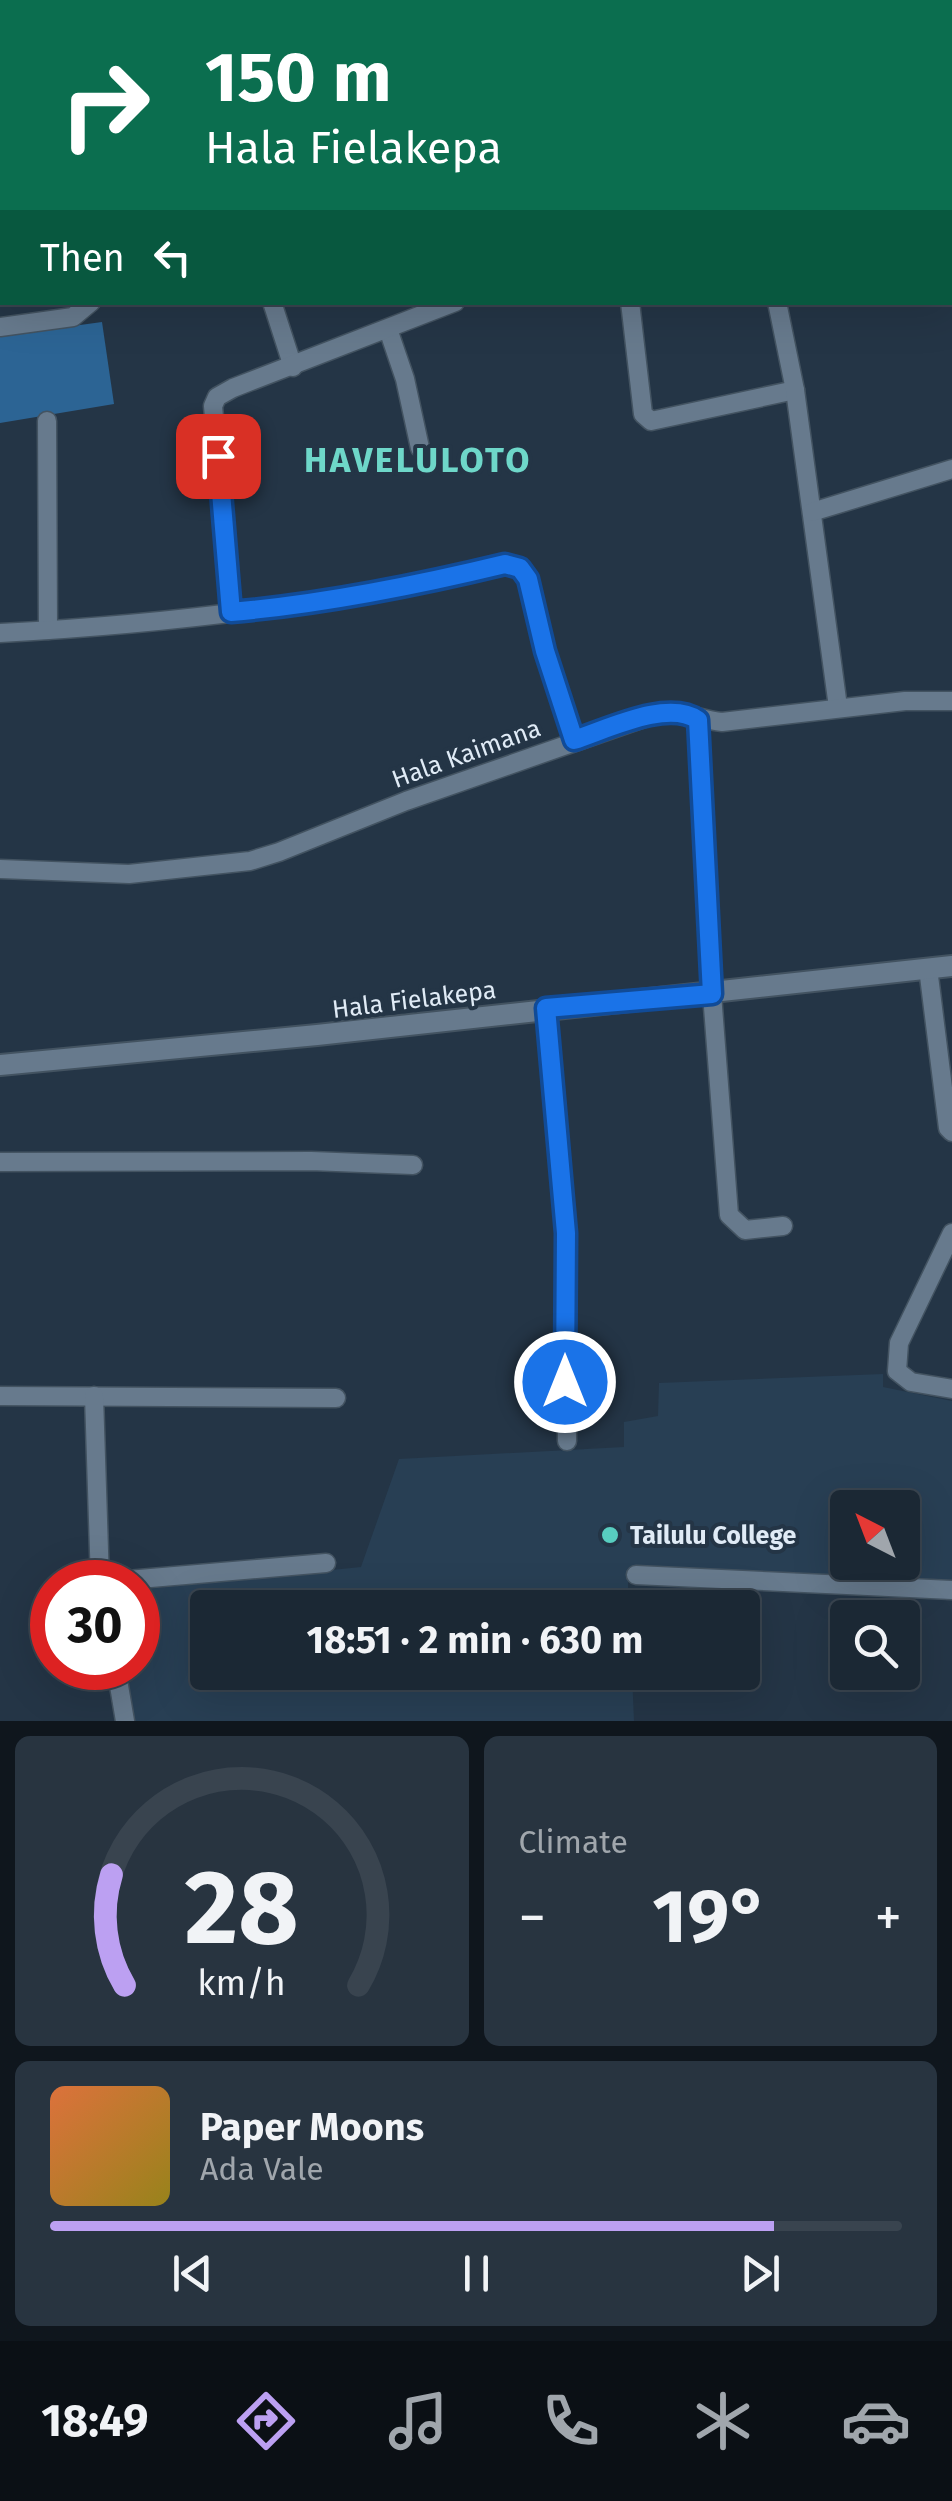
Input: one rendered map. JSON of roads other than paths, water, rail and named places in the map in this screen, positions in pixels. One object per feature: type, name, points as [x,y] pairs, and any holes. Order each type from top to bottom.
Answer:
[{"type":"street","points":[[0,327],[73,317],[87,305]]},
{"type":"street","points":[[273,305],[293,367]]},
{"type":"street","points":[[630,305],[642,414],[651,421],[795,390]]},
{"type":"street","points":[[777,305],[795,390],[838,707]]},
{"type":"street","points":[[231,612],[213,406],[223,392],[388,329],[427,308]]},
{"type":"street","points":[[388,329],[405,379],[420,448]]},
{"type":"street","points":[[47,422],[48,630]]},
{"type":"street","points":[[812,512],[952,470]]},
{"type":"street","points":[[0,632],[291,607],[388,591],[505,564],[520,568],[528,579],[545,651],[574,740]]},
{"type":"street","name":"Hala Kaimana","points":[[0,869],[129,874],[250,860],[574,740],[661,712],[678,710],[698,720],[722,722],[838,707],[952,701]]},
{"type":"street","points":[[698,720],[712,994],[729,1215],[744,1230],[783,1226]]},
{"type":"street","name":"Hala Fielakepa","points":[[0,1064],[317,1035],[952,966]]},
{"type":"street","points":[[928,968],[948,1128],[952,1132]]},
{"type":"street","points":[[546,1008],[566,1233],[567,1440]]},
{"type":"street","points":[[0,1162],[310,1161],[412,1165]]},
{"type":"street","points":[[952,1232],[899,1342],[898,1371],[911,1382],[952,1389]]},
{"type":"street","points":[[0,1396],[336,1398]]},
{"type":"street","points":[[94,1396],[101,1560]]},
{"type":"street","points":[[160,1577],[326,1563]]},
{"type":"street","points":[[636,1575],[952,1590]]},
{"type":"street","points":[[120,1690],[125,1721]]},
{"type":"place","name":"Tailulu College","points":[[610,1535]]},
{"type":"district","name":"HAVELULOTO","points":[[418,460]]}]
